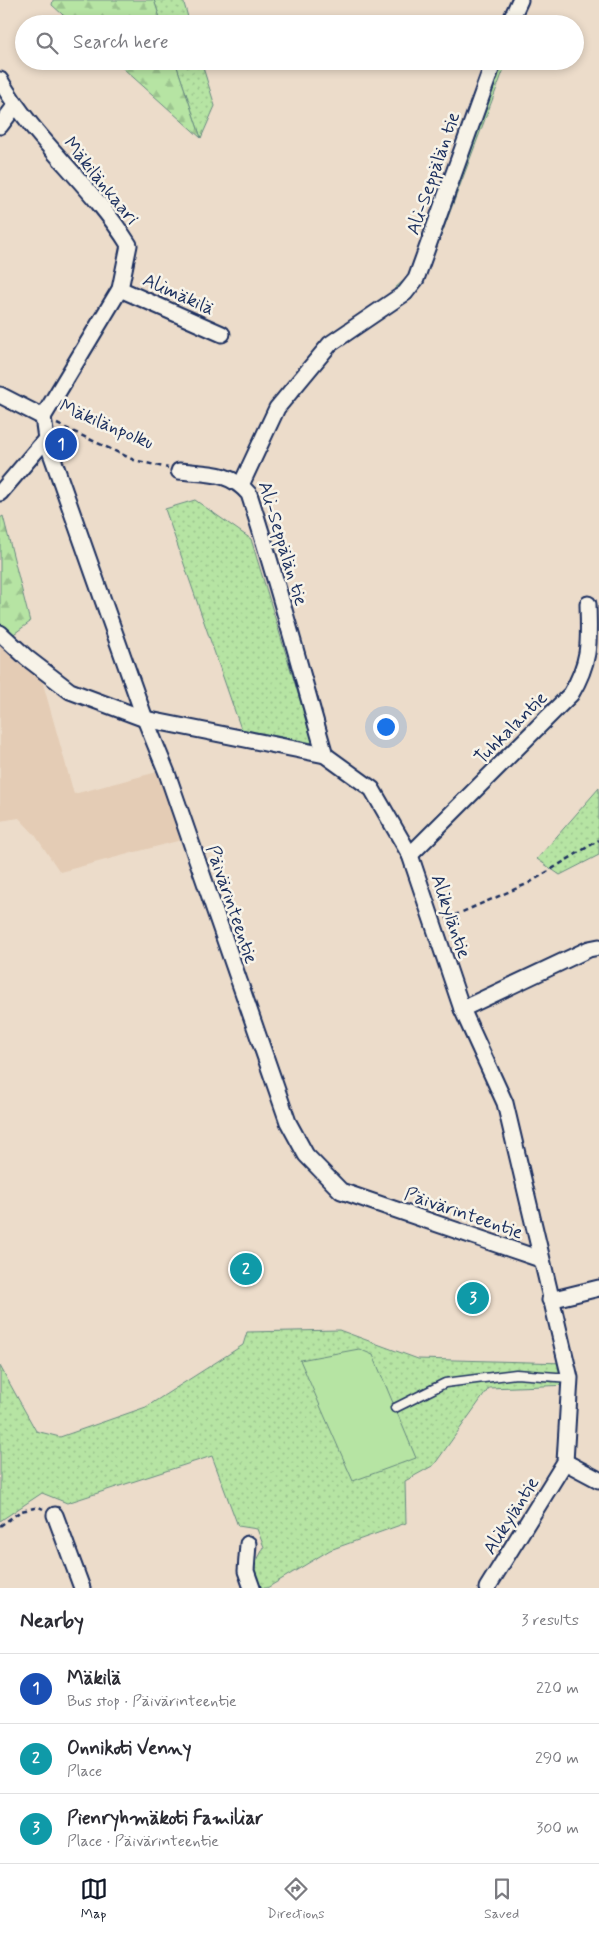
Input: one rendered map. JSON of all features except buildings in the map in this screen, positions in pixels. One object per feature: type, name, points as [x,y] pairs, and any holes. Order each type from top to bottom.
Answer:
[{"type":"street","points":[[514,15],[520,0]]},
{"type":"street","name":"Ali-Seppälän tie","points":[[325,755],[297,662],[272,566],[249,494],[242,484],[277,408],[330,344],[405,294],[416,279],[491,70]]},
{"type":"street","name":"Mäkilänkaari","points":[[0,80],[15,106],[111,216],[129,245],[120,289],[43,417]]},
{"type":"street","points":[[0,126],[15,106]]},
{"type":"street","name":"Alimäkilä","points":[[120,289],[222,334]]},
{"type":"street","points":[[0,395],[43,417]]},
{"type":"street","name":"Päivärinteentie","points":[[43,417],[46,439],[145,719],[167,773],[288,1122],[306,1155],[341,1191],[540,1259]]},
{"type":"street","points":[[0,493],[46,439]]},
{"type":"street","points":[[179,471],[229,476],[242,484]]},
{"type":"street","name":"Tuhkalantie","points":[[410,855],[571,694],[584,673],[589,645],[588,604]]},
{"type":"street","name":"Alikyläntie","points":[[0,633],[27,658],[70,692],[145,719],[325,755],[372,789],[410,855],[462,1010],[505,1103],[540,1259],[570,1378],[565,1462],[487,1588]]},
{"type":"street","points":[[462,1010],[589,949],[599,947]]},
{"type":"street","points":[[550,1300],[599,1288]]},
{"type":"street","points":[[565,1462],[599,1480]]},
{"type":"street","points":[[55,1515],[82,1588]]},
{"type":"street","points":[[248,1544],[246,1571],[252,1588]]},
{"type":"lane","points":[[395,1408],[445,1383],[516,1374],[570,1378]]},
{"type":"path","name":"Mäkilänpolku","points":[[43,417],[134,460],[179,471]]},
{"type":"path","points":[[433,924],[530,883],[599,840]]},
{"type":"path","points":[[0,1526],[21,1511],[39,1507],[55,1515]]},
{"type":"shaded area","points":[[0,642],[42,680],[74,794],[161,771],[185,839],[60,872],[35,835],[19,818],[0,821]]},
{"type":"green space","points":[[53,0],[154,0],[159,15],[63,15],[52,5]]},
{"type":"green space","points":[[154,0],[183,0],[187,15],[159,15]]},
{"type":"green space","points":[[125,70],[178,70],[201,138]]},
{"type":"green space","points":[[178,70],[204,70],[215,106],[201,138]]},
{"type":"green space","points":[[487,70],[504,70],[425,278],[411,300],[394,289],[413,272]]},
{"type":"green space","points":[[195,500],[251,539],[313,743],[241,729],[165,509]]},
{"type":"green space","points":[[3,516],[30,622],[7,639],[0,632],[0,518]]},
{"type":"green space","points":[[599,788],[599,855],[560,875],[537,859]]},
{"type":"green space","points":[[339,1330],[418,1359],[566,1363],[571,1385],[489,1388],[434,1465],[405,1481],[406,1523],[330,1550],[267,1588],[258,1588],[251,1572],[264,1547],[257,1529],[238,1526],[212,1456],[67,1503],[42,1493],[0,1521],[0,1366],[36,1431],[60,1437],[146,1407],[243,1345],[247,1332]]},
{"type":"green space","points":[[359,1349],[373,1355],[416,1458],[353,1481],[300,1360]]},
{"type":"place","name":"Mäkilä","points":[[61,444]]},
{"type":"place","name":"Onnikoti Venny","points":[[246,1269]]},
{"type":"place","name":"Pienryhmäkoti Familiar","points":[[473,1298]]}]
